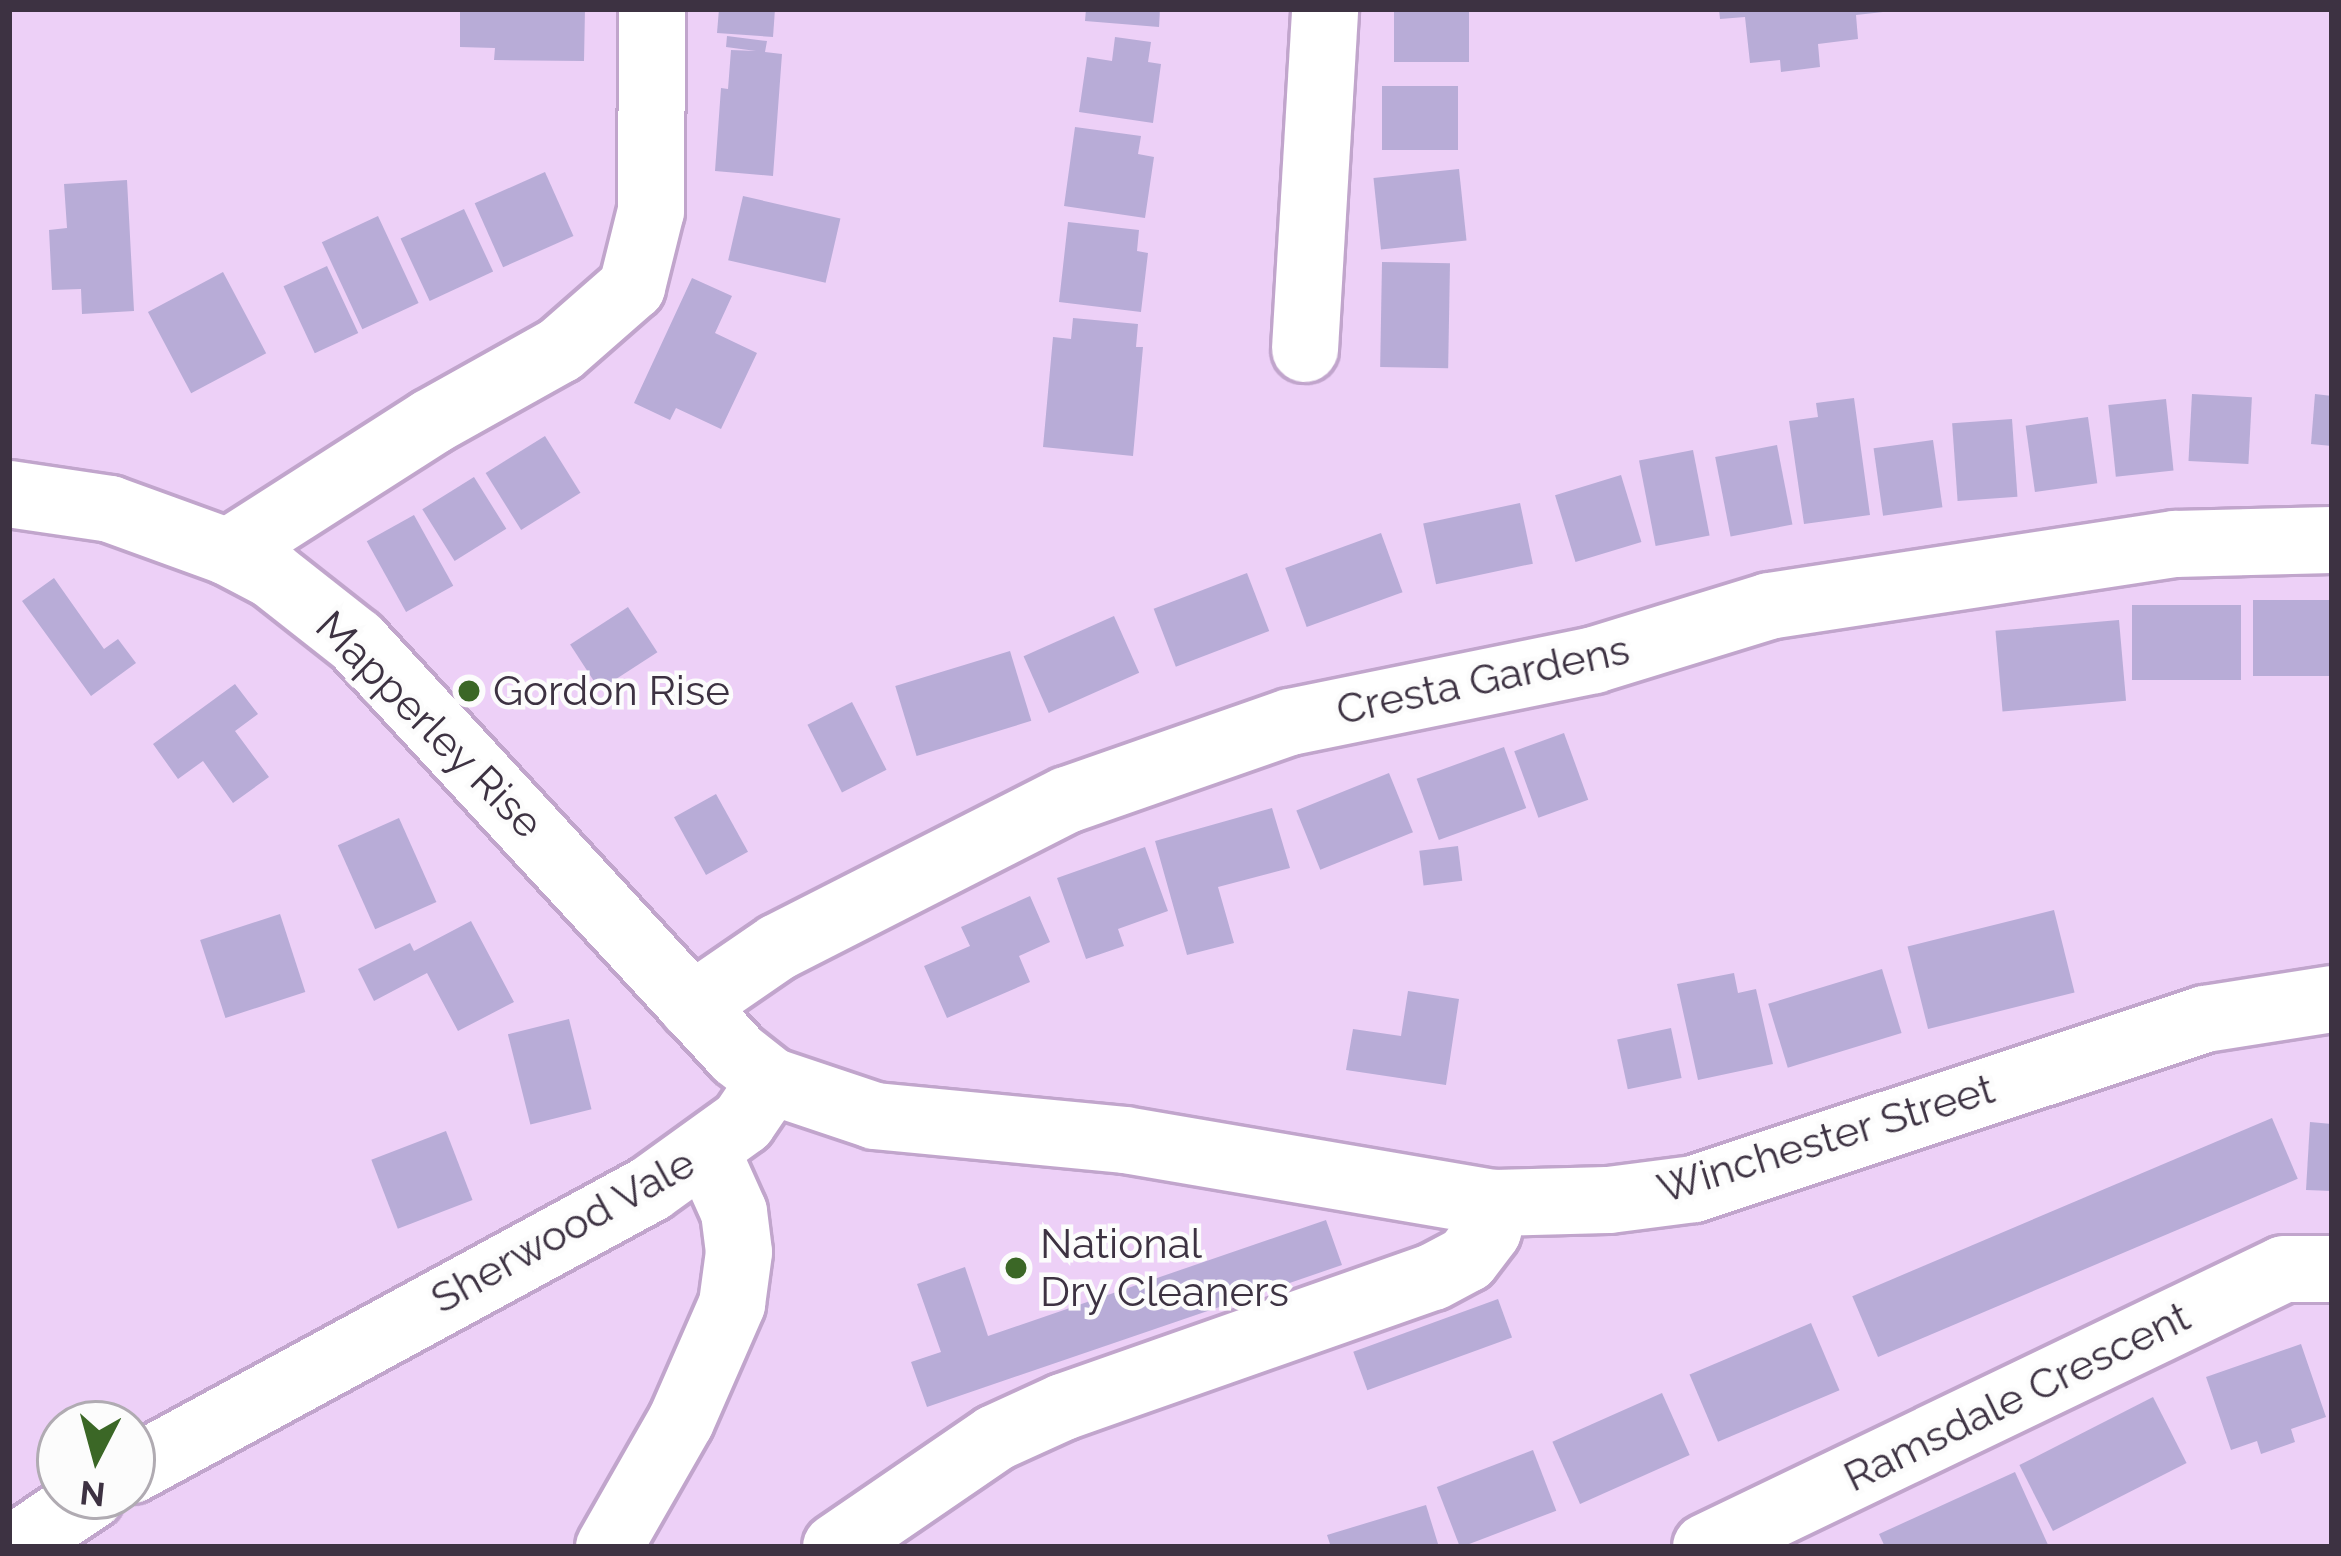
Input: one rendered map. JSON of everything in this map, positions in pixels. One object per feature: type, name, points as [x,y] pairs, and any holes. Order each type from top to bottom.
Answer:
[{"type":"street","points":[[228,552],[430,422],[560,350],[632,287],[651,211],[652,9]]},
{"type":"street","points":[[1305,349],[1325,9]]},
{"type":"street","name":"Mapperley Rise","points":[[9,494],[110,509],[228,552],[272,575],[356,641],[519,812],[692,1006],[771,1081]]},
{"type":"street","name":"Cresta Gardens","points":[[692,1006],[778,947],[1067,800],[1290,722],[1594,660],[1769,606],[2175,544],[2332,540]]},
{"type":"street","name":"Winchester Street","points":[[1495,1202],[1609,1200],[1694,1189],[2205,1019],[2332,999]]},
{"type":"street","points":[[771,1081],[875,1116],[1125,1140],[1495,1202],[1488,1231],[1467,1259],[1433,1277],[1029,1422],[994,1438],[836,1547]]},
{"type":"street","name":"Sherwood Vale","points":[[156,1456],[650,1189],[743,1122],[771,1081]]},
{"type":"street","points":[[609,1547],[681,1421],[732,1304],[739,1252],[734,1212],[707,1152]]},
{"type":"street","name":"Ramsdale Crescent","points":[[1706,1547],[2284,1269],[2332,1269]]},
{"type":"street","points":[[14,1542],[51,1520]]},
{"type":"building","points":[[460,9],[585,9],[584,61],[494,60],[495,48],[460,47]]},
{"type":"building","points":[[719,9],[775,9],[773,37],[717,33]]},
{"type":"building","points":[[1086,9],[1160,9],[1159,27],[1085,21]]},
{"type":"building","points":[[1394,9],[1469,9],[1469,62],[1394,62]]},
{"type":"building","points":[[1719,9],[1883,12],[1856,15],[1858,39],[1818,44],[1820,67],[1781,72],[1780,60],[1750,63],[1745,17],[1720,19]]},
{"type":"building","points":[[727,36],[767,41],[765,52],[782,54],[773,176],[715,171],[721,88],[728,89],[731,50],[756,51],[726,47]]},
{"type":"building","points":[[1115,37],[1151,42],[1148,62],[1161,64],[1153,123],[1079,112],[1087,57],[1112,61]]},
{"type":"building","points":[[1382,86],[1458,86],[1458,150],[1382,150]]},
{"type":"building","points":[[1075,127],[1141,136],[1138,154],[1154,157],[1145,218],[1064,206]]},
{"type":"building","points":[[1459,169],[1467,241],[1381,250],[1373,178]]},
{"type":"building","points":[[545,172],[573,236],[503,267],[475,203]]},
{"type":"building","points":[[127,180],[134,311],[82,314],[81,289],[52,290],[49,230],[67,228],[64,184]]},
{"type":"building","points":[[743,196],[840,218],[826,283],[728,260]]},
{"type":"building","points":[[464,209],[493,272],[430,301],[401,239]]},
{"type":"building","points":[[378,216],[419,303],[362,329],[322,242]]},
{"type":"building","points":[[1068,222],[1139,230],[1137,251],[1148,253],[1141,312],[1059,302]]},
{"type":"building","points":[[1382,262],[1450,263],[1448,368],[1380,367]]},
{"type":"building","points":[[327,266],[358,333],[315,353],[283,286]]},
{"type":"building","points":[[223,272],[266,353],[191,393],[148,312]]},
{"type":"building","points":[[692,278],[732,296],[715,333],[757,353],[721,429],[676,408],[670,420],[634,403]]},
{"type":"building","points":[[1073,318],[1138,324],[1136,347],[1143,347],[1133,456],[1043,447],[1053,337],[1071,339]]},
{"type":"building","points":[[2192,394],[2252,397],[2248,464],[2188,461]]},
{"type":"building","points":[[2315,394],[2332,396],[2332,446],[2311,444]]},
{"type":"building","points":[[1854,398],[1870,515],[1804,524],[1789,421],[1818,417],[1816,403]]},
{"type":"building","points":[[2166,399],[2174,471],[2116,477],[2108,405]]},
{"type":"building","points":[[2088,417],[2097,483],[2035,492],[2026,426]]},
{"type":"building","points":[[2012,419],[2017,497],[1958,501],[1952,423]]},
{"type":"building","points":[[545,436],[581,493],[521,530],[486,473]]},
{"type":"building","points":[[1933,440],[1942,507],[1883,516],[1874,448]]},
{"type":"building","points":[[1777,445],[1792,525],[1731,537],[1715,457]]},
{"type":"building","points":[[1693,450],[1710,535],[1656,546],[1639,460]]},
{"type":"building","points":[[1621,475],[1641,542],[1575,562],[1555,495]]},
{"type":"building","points":[[474,477],[506,529],[455,561],[422,509]]},
{"type":"building","points":[[1520,503],[1533,564],[1436,584],[1423,524]]},
{"type":"building","points":[[414,515],[453,586],[406,612],[367,541]]},
{"type":"building","points":[[1381,533],[1403,592],[1307,627],[1285,568]]},
{"type":"building","points":[[1247,573],[1269,631],[1176,667],[1154,609]]},
{"type":"building","points":[[54,578],[104,649],[118,639],[136,663],[91,696],[22,601]]},
{"type":"building","points":[[2253,600],[2332,600],[2332,676],[2253,676]]},
{"type":"building","points":[[2132,605],[2241,605],[2241,680],[2132,680]]},
{"type":"building","points":[[628,607],[657,652],[600,690],[570,645]]},
{"type":"building","points":[[1114,616],[1139,673],[1049,713],[1024,656]]},
{"type":"building","points":[[2119,620],[2126,701],[2003,711],[1995,631]]},
{"type":"building","points":[[1010,651],[1031,721],[917,756],[895,686]]},
{"type":"building","points":[[235,684],[258,714],[235,731],[269,777],[233,803],[203,761],[178,779],[153,744]]},
{"type":"building","points":[[852,702],[887,770],[842,792],[807,725]]},
{"type":"building","points":[[1564,733],[1588,800],[1538,818],[1514,751]]},
{"type":"building","points":[[1504,747],[1526,808],[1439,840],[1417,779]]},
{"type":"building","points":[[1389,773],[1413,832],[1320,870],[1296,810]]},
{"type":"building","points":[[716,794],[748,852],[706,875],[674,817]]},
{"type":"building","points":[[1272,808],[1290,868],[1218,887],[1234,943],[1187,955],[1155,841]]},
{"type":"building","points":[[399,818],[436,902],[375,929],[338,845]]},
{"type":"building","points":[[1458,846],[1462,881],[1424,885],[1419,851]]},
{"type":"building","points":[[1145,847],[1168,911],[1118,929],[1124,946],[1086,959],[1057,878]]},
{"type":"building","points":[[1030,896],[1050,942],[1019,956],[1030,982],[947,1018],[924,966],[970,946],[961,927]]},
{"type":"building","points":[[2054,910],[2075,992],[1928,1029],[1907,947]]},
{"type":"building","points":[[280,914],[305,992],[225,1018],[200,940]]},
{"type":"building","points":[[471,921],[514,1002],[458,1031],[427,973],[374,1001],[358,969],[410,943],[414,951]]},
{"type":"building","points":[[1882,969],[1902,1033],[1788,1068],[1768,1004]]},
{"type":"building","points":[[1734,973],[1738,993],[1756,989],[1773,1064],[1698,1080],[1677,984]]},
{"type":"building","points":[[1408,991],[1459,999],[1446,1085],[1346,1070],[1353,1029],[1401,1036]]},
{"type":"building","points":[[569,1019],[591,1109],[530,1124],[508,1034]]},
{"type":"building","points":[[1671,1028],[1682,1078],[1628,1089],[1617,1039]]},
{"type":"building","points":[[2272,1118],[2298,1179],[1878,1357],[1852,1296]]},
{"type":"building","points":[[2310,1122],[2332,1124],[2332,1191],[2306,1190]]},
{"type":"building","points":[[446,1131],[473,1200],[398,1229],[371,1160]]},
{"type":"building","points":[[1326,1220],[1342,1265],[927,1407],[911,1362],[941,1352],[917,1284],[965,1267],[988,1336]]},
{"type":"building","points":[[1498,1299],[1512,1338],[1367,1390],[1353,1352]]},
{"type":"building","points":[[1811,1323],[1840,1390],[1718,1442],[1689,1375]]},
{"type":"building","points":[[2301,1344],[2326,1417],[2291,1429],[2295,1442],[2261,1454],[2257,1441],[2231,1450],[2206,1377]]},
{"type":"building","points":[[1662,1393],[1690,1455],[1580,1504],[1552,1442]]},
{"type":"building","points":[[2153,1397],[2187,1463],[2053,1531],[2019,1465]]},
{"type":"building","points":[[1533,1450],[1556,1511],[1460,1547],[1437,1487]]},
{"type":"building","points":[[2015,1472],[2049,1547],[1885,1547],[1879,1534]]},
{"type":"building","points":[[1426,1505],[1439,1547],[1331,1547],[1327,1535]]},
{"type":"place","name":"Gordon Rise","points":[[469,691]]},
{"type":"place","name":"National Dry Cleaners","points":[[1016,1268]]}]
